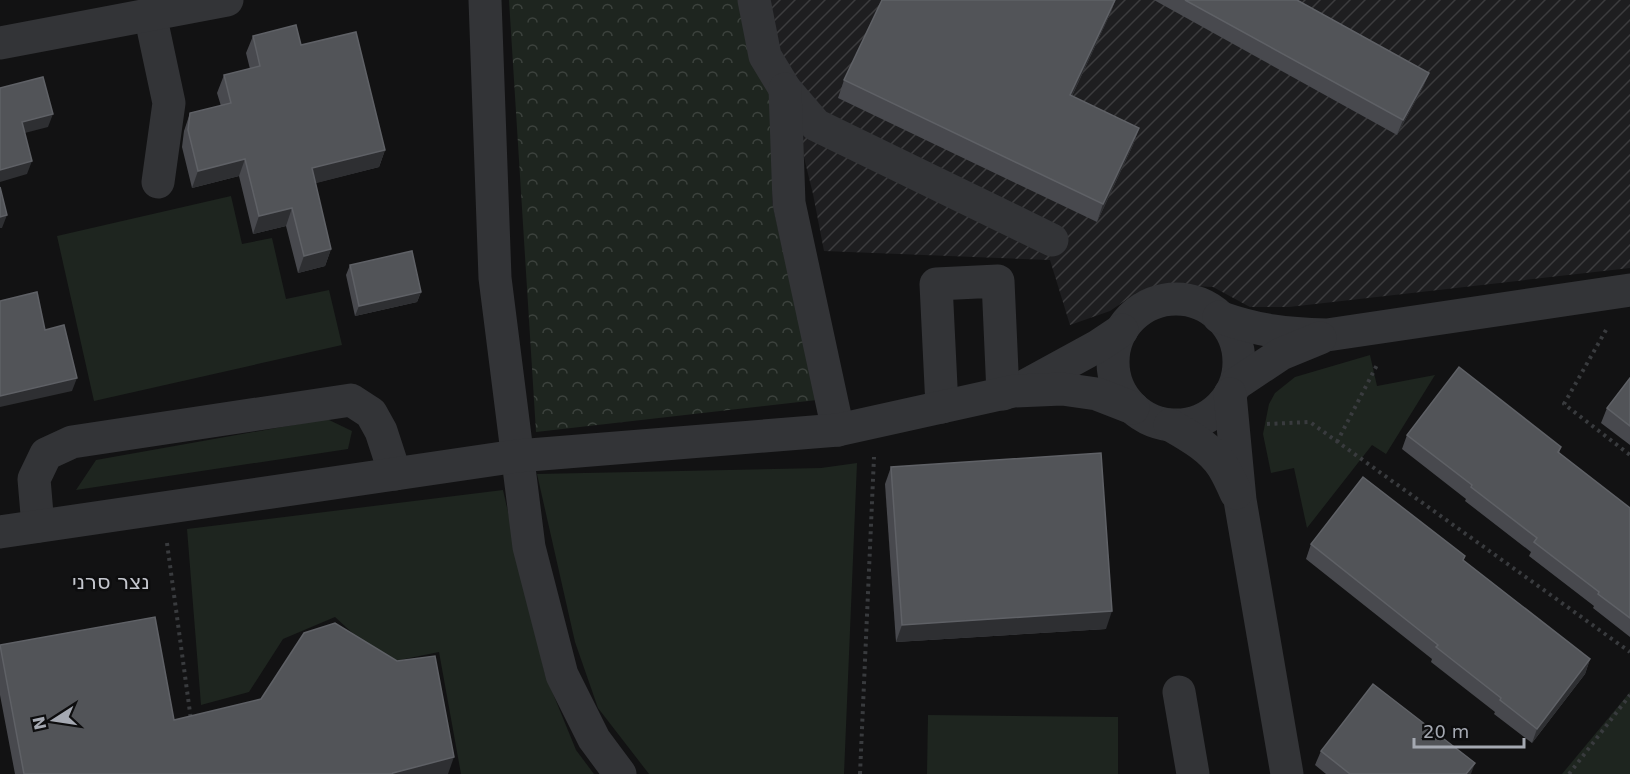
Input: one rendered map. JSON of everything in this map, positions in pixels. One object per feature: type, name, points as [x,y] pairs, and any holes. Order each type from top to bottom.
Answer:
[{"type":"street","points":[[0,43],[227,0]]},
{"type":"street","points":[[485,0],[495,278],[529,548],[562,675],[594,738],[620,774]]},
{"type":"street","points":[[754,0],[765,56],[785,89],[816,125],[1052,240]]},
{"type":"street","points":[[150,14],[169,103],[158,182]]},
{"type":"street","points":[[785,89],[789,202],[838,430]]},
{"type":"street","points":[[942,407],[936,284],[998,280],[1008,393]]},
{"type":"street","points":[[1219,316],[1253,328],[1287,334],[1327,335],[1629,290]]},
{"type":"street","points":[[1133,408],[1120,391],[1114,371],[1114,350],[1122,330],[1134,314],[1153,303],[1173,299],[1193,301],[1212,310],[1227,324],[1237,343],[1240,363],[1233,401],[1240,500],[1287,774]]},
{"type":"street","points":[[1008,393],[1098,346],[1122,330]]},
{"type":"street","points":[[1170,425],[1191,424],[1210,416],[1225,402],[1233,401],[1281,354],[1327,335]]},
{"type":"street","points":[[0,532],[517,456],[838,430],[1008,393],[1062,389],[1097,394],[1133,408],[1150,420],[1170,425],[1191,437],[1207,449],[1222,465],[1240,500]]},
{"type":"street","points":[[38,526],[34,479],[46,454],[72,442],[351,400],[371,413],[381,431],[395,474]]},
{"type":"street","points":[[1179,692],[1193,774]]},
{"type":"path","points":[[1629,290],[1564,404],[1630,455]]},
{"type":"path","points":[[1337,442],[1397,324]]},
{"type":"path","points":[[1233,401],[1310,422],[1630,652]]},
{"type":"path","points":[[860,774],[875,421]]},
{"type":"path","points":[[162,508],[192,728]]},
{"type":"path","points":[[1569,774],[1630,695]]},
{"type":"shaded area","points":[[765,0],[1630,0],[1630,268],[1289,307],[1250,307],[1213,287],[1172,285],[1136,293],[1110,311],[1070,325],[1050,260],[824,251],[813,194]]},
{"type":"green space","points":[[509,0],[750,0],[774,86],[772,202],[817,400],[536,432]]},
{"type":"green space","points":[[231,196],[242,244],[272,238],[286,299],[329,290],[342,345],[94,401],[57,236]]},
{"type":"green space","points":[[1370,355],[1377,386],[1435,375],[1386,454],[1372,445],[1307,528],[1294,468],[1271,473],[1263,434],[1269,404],[1275,393],[1295,377]]},
{"type":"green space","points":[[327,419],[352,431],[348,449],[76,490],[96,460]]},
{"type":"green space","points":[[857,463],[844,774],[649,774],[598,708],[575,642],[537,474],[821,468]]},
{"type":"green space","points":[[503,490],[545,674],[576,750],[594,774],[461,774],[439,652],[385,663],[335,617],[283,639],[249,692],[201,705],[187,529]]},
{"type":"green space","points":[[1630,692],[1630,774],[1562,774]]},
{"type":"green space","points":[[928,715],[1118,717],[1118,774],[927,774]]},
{"type":"building","points":[[882,0],[1115,0],[1070,95],[1139,128],[1103,204],[844,80]]},
{"type":"building","points":[[1185,0],[1297,0],[1429,73],[1403,120]]},
{"type":"building","points":[[296,25],[301,45],[356,32],[385,150],[312,168],[331,249],[304,256],[292,208],[259,216],[245,159],[198,171],[188,130],[190,113],[231,103],[224,75],[260,66],[253,36]]},
{"type":"building","points":[[43,77],[53,114],[22,122],[32,161],[0,170],[0,88]]},
{"type":"building","points":[[0,187],[7,215],[0,217]]},
{"type":"building","points":[[412,251],[421,292],[359,306],[350,265]]},
{"type":"building","points":[[37,292],[45,330],[64,325],[77,378],[0,396],[0,301]]},
{"type":"building","points":[[1459,367],[1561,447],[1558,452],[1630,508],[1630,618],[1534,542],[1537,538],[1407,435]]},
{"type":"building","points":[[1630,378],[1630,426],[1607,408]]},
{"type":"building","points":[[1101,453],[1112,611],[902,625],[891,467]]},
{"type":"building","points":[[1363,477],[1465,556],[1463,560],[1590,659],[1537,729],[1436,647],[1438,645],[1311,544]]},
{"type":"building","points":[[155,617],[174,720],[261,699],[304,633],[335,623],[397,661],[435,656],[454,757],[392,774],[24,774],[0,645]]},
{"type":"building","points":[[1373,684],[1475,763],[1466,774],[1350,774],[1321,751]]},
{"type":"district","name":"נצר סרני","points":[[111,582]]}]
